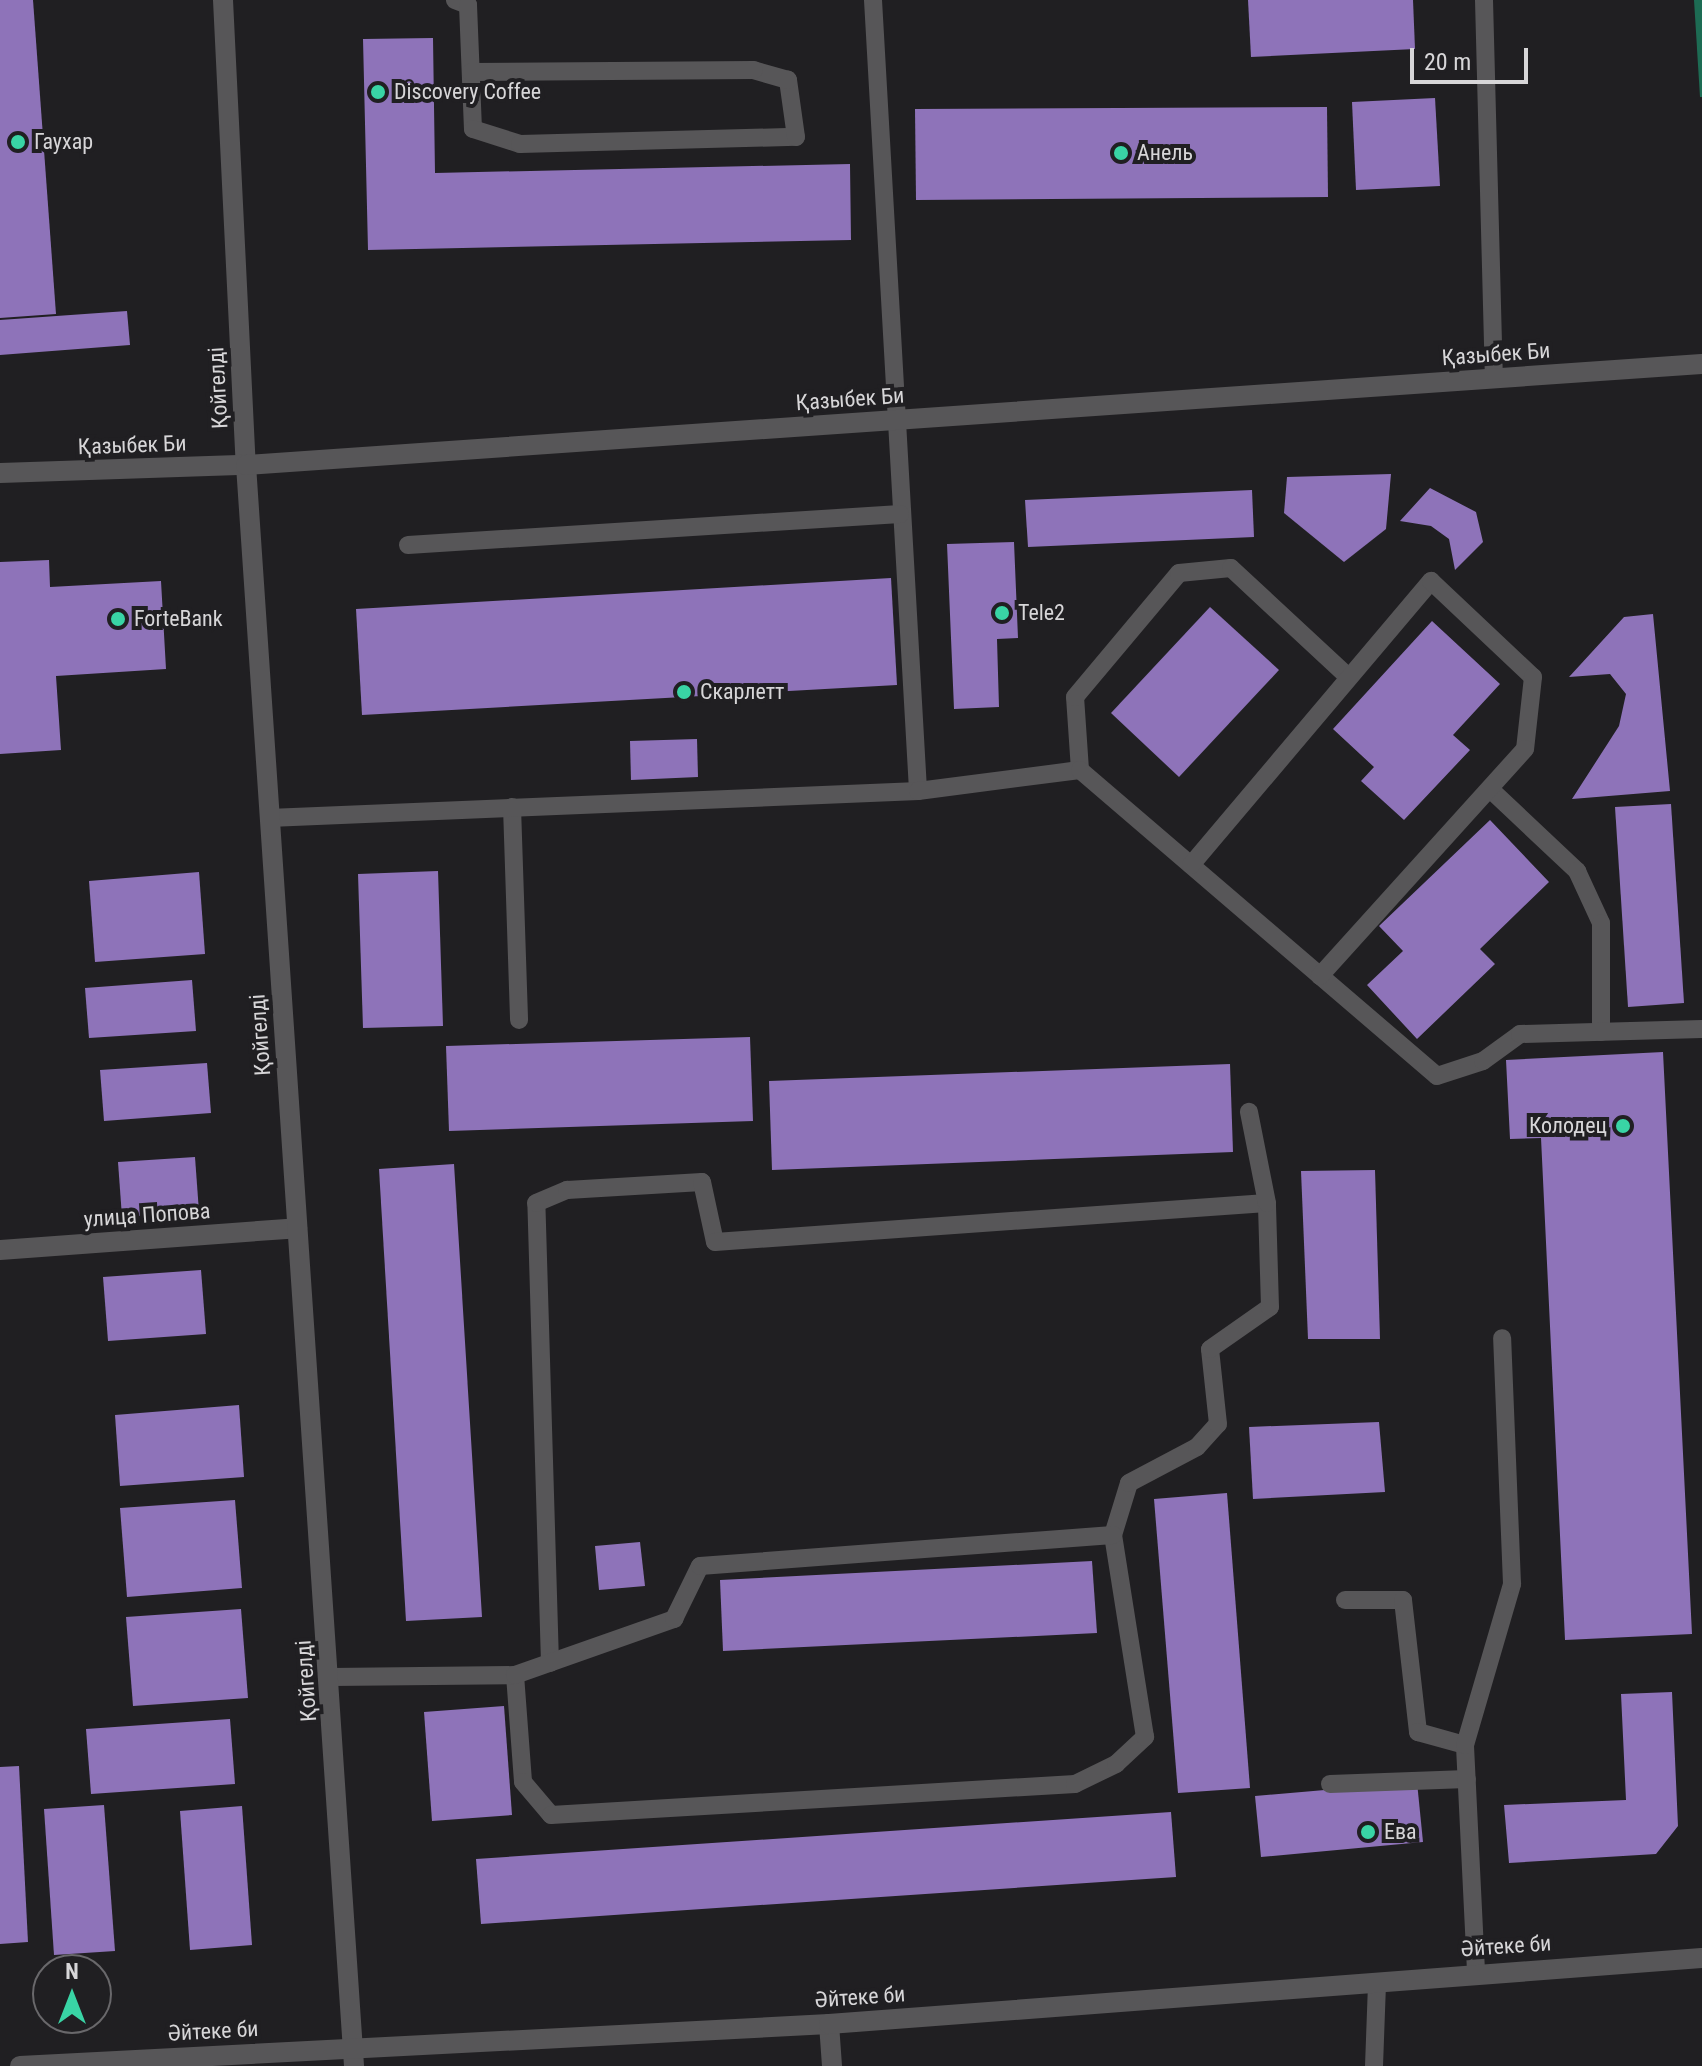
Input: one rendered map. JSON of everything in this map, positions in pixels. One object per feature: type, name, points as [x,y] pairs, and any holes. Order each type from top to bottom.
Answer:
[{"type":"street","name":"Қойгелді","points":[[223,0],[246,465],[297,1228],[331,1677],[353,2056]]},
{"type":"street","name":"Қазыбек Би","points":[[0,473],[246,465],[1702,364]]},
{"type":"street","name":"улица Попова","points":[[0,1250],[297,1228]]},
{"type":"street","name":"Әйтеке би","points":[[20,2066],[353,2056],[1377,1985],[1476,1971],[1702,1958]]},
{"type":"street","points":[[829,2024],[832,2066]]},
{"type":"lane","points":[[455,0],[468,5],[473,129],[520,144],[796,137],[788,80],[754,70],[471,72]]},
{"type":"lane","points":[[873,0],[894,420],[918,791]]},
{"type":"lane","points":[[1484,0],[1494,378]]},
{"type":"lane","points":[[408,545],[900,514]]},
{"type":"lane","points":[[1345,674],[1231,568],[1179,573],[1075,697],[1080,770],[1437,1076],[1483,1061],[1520,1034],[1702,1029]]},
{"type":"lane","points":[[1191,865],[1345,674],[1431,581],[1533,677],[1525,749],[1320,976]]},
{"type":"lane","points":[[269,818],[918,791],[1080,770]]},
{"type":"lane","points":[[1490,789],[1577,871],[1601,923],[1601,1032]]},
{"type":"lane","points":[[512,807],[519,1020]]},
{"type":"lane","points":[[515,1675],[523,1782],[551,1815],[1075,1784],[1116,1764],[1145,1737],[1113,1535],[1129,1483],[1197,1447],[1218,1424],[1210,1349],[1270,1307],[1267,1203],[1249,1112]]},
{"type":"lane","points":[[550,1663],[536,1203],[567,1190],[702,1182],[715,1242],[1267,1203]]},
{"type":"lane","points":[[1476,1971],[1465,1745],[1512,1584],[1502,1338]]},
{"type":"lane","points":[[331,1677],[515,1675],[674,1619],[700,1566],[1113,1535]]},
{"type":"lane","points":[[1345,1600],[1403,1600],[1418,1732],[1465,1745]]},
{"type":"lane","points":[[1330,1784],[1467,1779]]},
{"type":"lane","points":[[1374,2066],[1377,1985]]},
{"type":"shaded area","points":[[1694,0],[1702,0],[1702,97],[1700,97]]},
{"type":"building","points":[[0,0],[33,0],[56,314],[0,318]]},
{"type":"building","points":[[1248,0],[1413,0],[1415,49],[1251,57]]},
{"type":"building","points":[[433,38],[435,173],[850,164],[851,240],[368,250],[363,39]]},
{"type":"building","points":[[1435,98],[1440,186],[1356,190],[1352,102]]},
{"type":"building","name":"Анель","points":[[1327,107],[1328,197],[916,200],[915,109]]},
{"type":"building","points":[[127,311],[130,345],[0,355],[0,320]]},
{"type":"building","points":[[1391,474],[1386,529],[1344,562],[1284,513],[1287,477]]},
{"type":"building","points":[[1430,488],[1476,512],[1483,542],[1455,570],[1449,539],[1431,526],[1400,521]]},
{"type":"building","points":[[1252,490],[1254,537],[1028,547],[1025,500]]},
{"type":"building","points":[[1014,542],[1018,638],[997,639],[999,707],[954,709],[947,544]]},
{"type":"building","points":[[49,560],[50,587],[161,581],[166,669],[56,676],[61,750],[0,754],[0,562]]},
{"type":"building","points":[[891,578],[897,685],[362,715],[356,609]]},
{"type":"building","points":[[1210,607],[1279,670],[1179,777],[1111,713]]},
{"type":"building","points":[[1653,614],[1670,791],[1572,799],[1619,726],[1626,694],[1610,674],[1569,677],[1624,617]]},
{"type":"building","points":[[1432,621],[1500,684],[1453,735],[1470,750],[1404,820],[1361,781],[1374,767],[1333,729]]},
{"type":"building","points":[[697,739],[698,777],[631,780],[630,741]]},
{"type":"building","points":[[1671,804],[1684,1003],[1628,1007],[1615,807]]},
{"type":"building","points":[[1490,820],[1549,882],[1480,949],[1495,964],[1417,1039],[1367,985],[1403,951],[1379,926]]},
{"type":"building","points":[[438,871],[443,1026],[363,1028],[358,874]]},
{"type":"building","points":[[199,872],[205,954],[95,962],[89,881]]},
{"type":"building","points":[[192,980],[196,1031],[89,1038],[85,988]]},
{"type":"building","points":[[750,1037],[753,1121],[449,1131],[446,1046]]},
{"type":"building","points":[[1663,1052],[1692,1634],[1565,1640],[1541,1138],[1510,1139],[1506,1060]]},
{"type":"building","points":[[207,1063],[211,1113],[104,1121],[100,1070]]},
{"type":"building","points":[[1230,1064],[1233,1152],[772,1170],[769,1081]]},
{"type":"building","points":[[195,1157],[199,1212],[122,1217],[118,1162]]},
{"type":"building","points":[[454,1164],[482,1617],[406,1621],[379,1169]]},
{"type":"building","points":[[1375,1170],[1380,1339],[1308,1339],[1301,1171]]},
{"type":"building","points":[[201,1270],[206,1334],[108,1341],[103,1277]]},
{"type":"building","points":[[239,1405],[244,1477],[120,1486],[115,1415]]},
{"type":"building","points":[[1379,1422],[1385,1492],[1253,1499],[1249,1427]]},
{"type":"building","points":[[1227,1493],[1250,1788],[1178,1793],[1154,1499]]},
{"type":"building","points":[[235,1500],[242,1588],[127,1597],[120,1508]]},
{"type":"building","points":[[640,1542],[645,1586],[599,1590],[595,1546]]},
{"type":"building","points":[[1092,1561],[1097,1633],[723,1651],[720,1580]]},
{"type":"building","points":[[241,1609],[248,1698],[133,1706],[126,1617]]},
{"type":"building","points":[[1672,1692],[1678,1826],[1656,1854],[1509,1863],[1504,1805],[1626,1800],[1621,1694]]},
{"type":"building","points":[[504,1706],[512,1815],[432,1821],[424,1712]]},
{"type":"building","points":[[230,1719],[235,1784],[91,1794],[86,1729]]},
{"type":"building","points":[[19,1766],[28,1942],[0,1944],[0,1767]]},
{"type":"building","points":[[1417,1782],[1423,1842],[1261,1857],[1255,1796]]},
{"type":"building","points":[[104,1805],[115,1951],[54,1954],[44,1809]]},
{"type":"building","points":[[242,1806],[252,1945],[190,1950],[180,1811]]},
{"type":"building","points":[[1171,1812],[1176,1877],[481,1924],[476,1859]]},
{"type":"place","name":"Discovery Coffee","points":[[378,92]]},
{"type":"place","name":"Гаухар","points":[[18,142]]},
{"type":"place","name":"Анель","points":[[1121,153]]},
{"type":"place","name":"Tele2","points":[[1002,613]]},
{"type":"place","name":"ForteBank","points":[[118,619]]},
{"type":"place","name":"Скарлетт","points":[[684,692]]},
{"type":"place","name":"Колодец","points":[[1623,1126]]},
{"type":"place","name":"Ева","points":[[1368,1832]]}]
